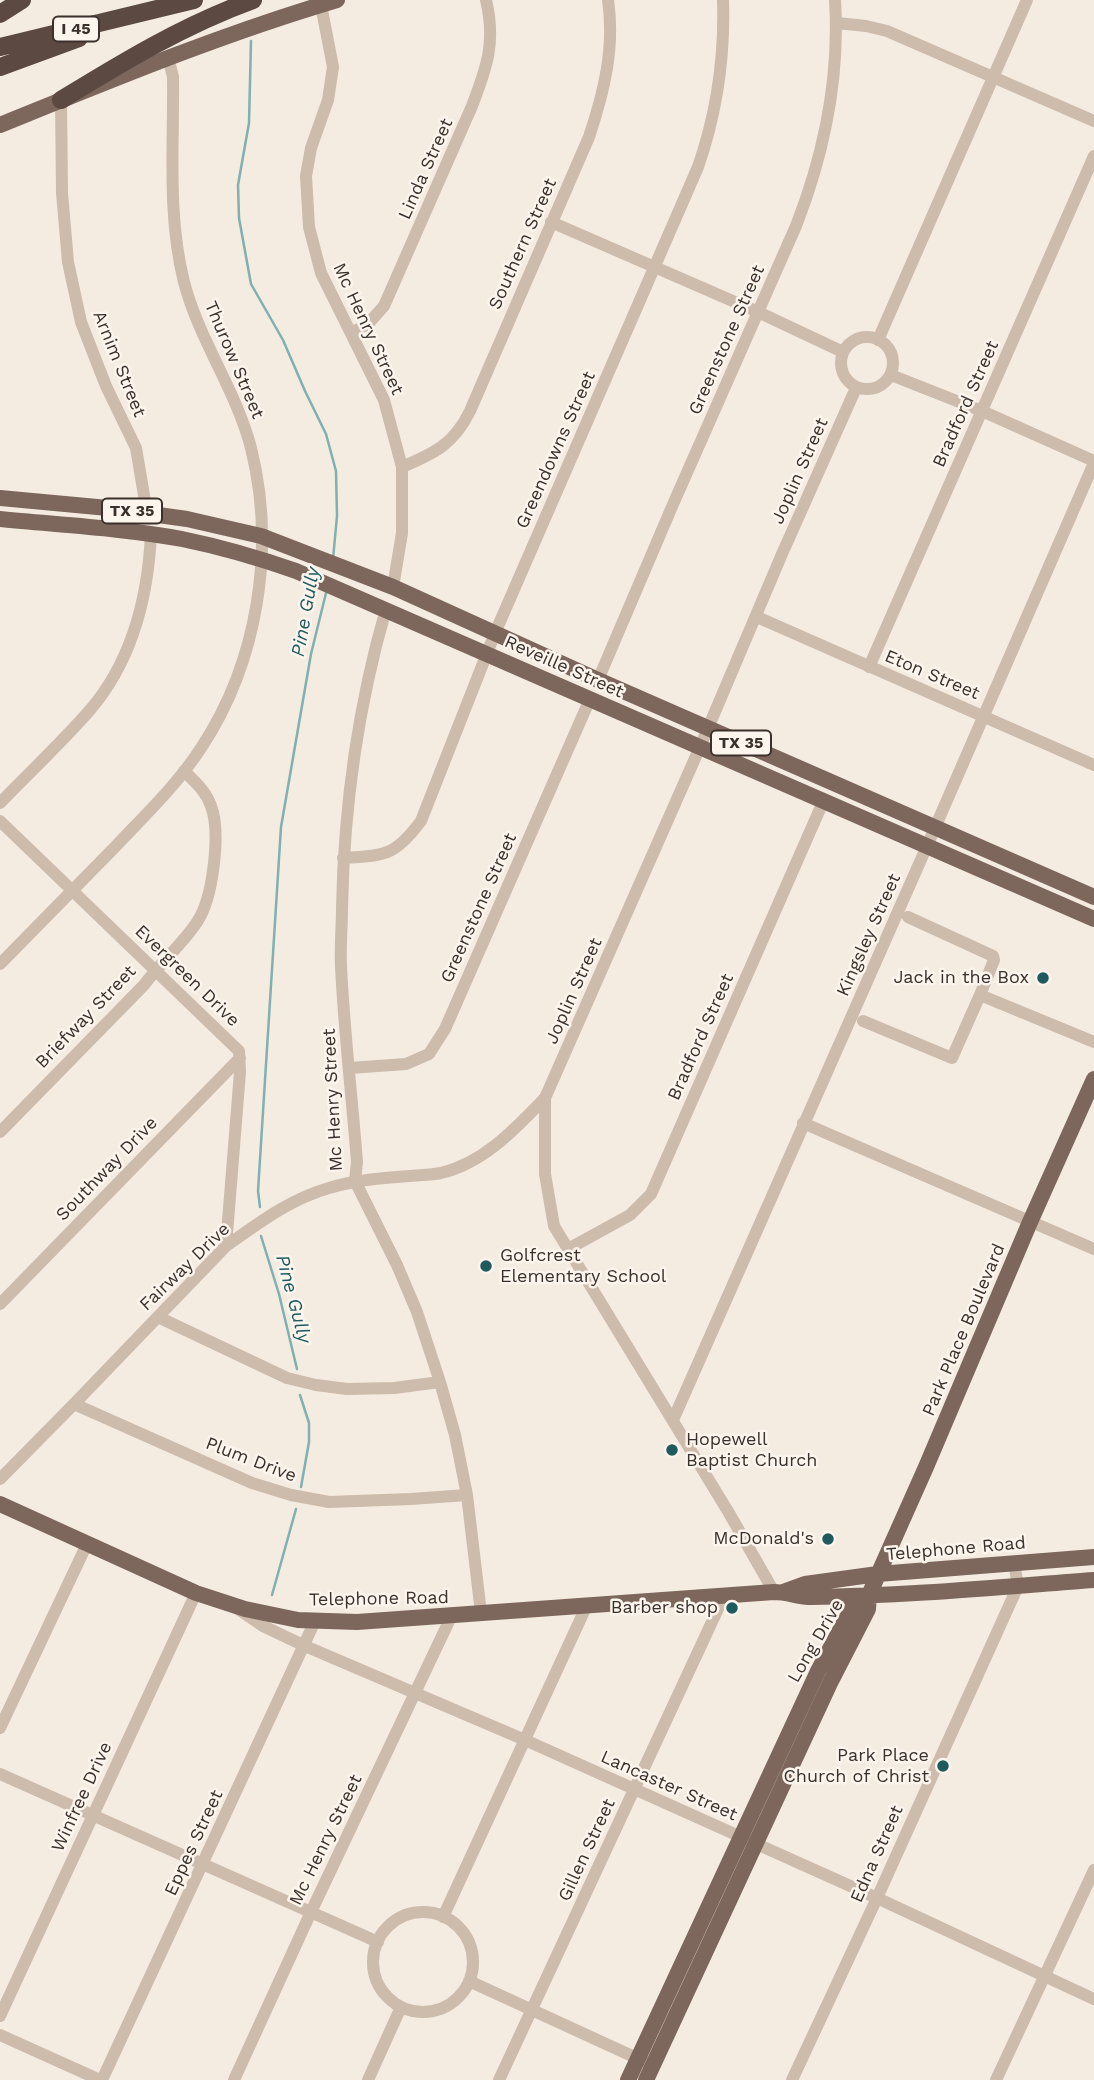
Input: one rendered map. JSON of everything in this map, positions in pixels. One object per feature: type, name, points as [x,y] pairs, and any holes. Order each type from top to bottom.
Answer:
[{"type":"highway","points":[[0,14],[22,0]]},
{"type":"highway","name":"I 45","points":[[0,47],[194,0]]},
{"type":"highway","points":[[61,100],[172,34],[253,0]]},
{"type":"highway","points":[[0,67],[151,11]]},
{"type":"main road","points":[[0,125],[169,57],[329,2]]},
{"type":"main road","name":"Reveille Street","points":[[0,498],[147,513],[261,536],[393,587],[708,729],[1094,897]]},
{"type":"main road","points":[[34,501],[38,523]]},
{"type":"main road","name":"Reveille Street","points":[[0,519],[151,534],[261,559],[386,609],[1094,919]]},
{"type":"main road","name":"Park Place Boulevard","points":[[869,1595],[1094,1079]]},
{"type":"main road","name":"Telephone Road","points":[[0,1504],[196,1592],[274,1616],[315,1621],[357,1622],[451,1617],[777,1592],[805,1584],[877,1574],[1094,1557]]},
{"type":"main road","name":"Telephone Road","points":[[777,1592],[807,1597],[869,1595],[1094,1580]]},
{"type":"main road","name":"Long Drive","points":[[628,2080],[645,2068],[704,1955],[796,1716],[851,1610],[869,1595]]},
{"type":"main road","name":"Long Drive","points":[[645,2068],[689,1948],[811,1724],[868,1609],[869,1595]]},
{"type":"main road","points":[[796,1716],[811,1724]]},
{"type":"main road","points":[[689,1948],[704,1955]]},
{"type":"street","name":"Linda Street","points":[[351,333],[368,324],[384,306],[472,106],[483,78],[492,36],[486,0]]},
{"type":"street","name":"Southern Street","points":[[402,467],[433,454],[461,428],[589,137],[604,90],[611,34],[608,0]]},
{"type":"street","name":"Greendowns Street","points":[[343,858],[383,855],[405,842],[421,821],[486,654],[698,167],[710,133],[722,64],[723,0]]},
{"type":"street","name":"Greenstone Street","points":[[598,680],[810,191],[834,76],[835,0]]},
{"type":"street","points":[[878,340],[1027,0]]},
{"type":"street","name":"Mc Henry Street","points":[[329,2],[333,66],[328,100],[311,148],[306,176],[306,202],[309,227],[321,273],[384,400],[402,467],[402,533],[393,587]]},
{"type":"street","points":[[836,23],[887,31],[1094,121]]},
{"type":"street","name":"Thurow Street","points":[[0,964],[158,803],[184,771],[216,723],[236,680],[256,612],[261,559],[261,502],[251,447],[233,394],[192,306],[181,267],[174,212],[173,76],[169,57]]},
{"type":"street","name":"Arnim Street","points":[[61,100],[62,193],[68,262],[81,322],[106,386],[136,448],[147,513]]},
{"type":"street","name":"Bradford Street","points":[[869,667],[1094,156]]},
{"type":"street","points":[[551,222],[843,352]]},
{"type":"street","points":[[864,337],[878,340],[888,348],[893,361],[891,375],[882,385],[869,390],[856,388],[845,379],[841,366],[843,352],[852,342],[864,337]]},
{"type":"street","points":[[891,375],[982,411],[1094,462]]},
{"type":"street","name":"Joplin Street","points":[[777,1592],[554,1226],[545,1174],[545,1098],[856,388]]},
{"type":"street","name":"Kingsley Street","points":[[673,1420],[1094,462]]},
{"type":"street","points":[[0,803],[92,708],[119,666],[137,624],[149,569],[151,534]]},
{"type":"street","name":"Mc Henry Street","points":[[386,609],[355,742],[343,858],[341,965],[357,1162],[355,1181],[417,1312],[440,1382],[455,1435],[467,1494],[481,1613]]},
{"type":"street","name":"Eton Street","points":[[757,617],[1094,765]]},
{"type":"street","name":"Greenstone Street","points":[[350,1068],[406,1064],[429,1054],[445,1029],[590,699]]},
{"type":"street","name":"Briefway Street","points":[[0,1132],[144,985],[197,923],[208,900],[216,831],[214,816],[205,794],[184,771]]},
{"type":"street","name":"Bradford Street","points":[[568,1249],[630,1215],[651,1194],[824,802]]},
{"type":"street","name":"Evergreen Drive","points":[[0,821],[235,1046],[240,1058]]},
{"type":"street","points":[[863,1021],[952,1058],[980,995],[994,960],[993,956],[908,917]]},
{"type":"street","points":[[980,995],[1094,1042]]},
{"type":"street","points":[[226,1246],[240,1058]]},
{"type":"street","name":"Southway Drive","points":[[0,1304],[240,1058]]},
{"type":"street","name":"Fairway Drive","points":[[0,1479],[226,1246],[294,1201],[326,1188],[355,1181],[442,1173],[474,1160],[509,1135],[545,1098]]},
{"type":"street","points":[[803,1123],[1094,1249]]},
{"type":"street","points":[[158,1317],[287,1378],[316,1385],[347,1389],[394,1388],[440,1382]]},
{"type":"street","name":"Plum Drive","points":[[75,1404],[252,1483],[291,1495],[329,1502],[467,1494]]},
{"type":"street","points":[[0,1728],[87,1544]]},
{"type":"street","points":[[1014,1563],[1018,1586]]},
{"type":"street","name":"Edna Street","points":[[792,2080],[1018,1586]]},
{"type":"street","name":"Winfree Drive","points":[[0,2016],[196,1592]]},
{"type":"street","name":"Gillen Street","points":[[499,2080],[724,1596]]},
{"type":"street","name":"Lancaster Street","points":[[232,1605],[263,1626],[305,1646],[525,1740],[1094,1999]]},
{"type":"street","points":[[443,1917],[587,1605]]},
{"type":"street","name":"Mc Henry Street","points":[[234,2080],[451,1617]]},
{"type":"street","name":"Eppes Street","points":[[101,2080],[315,1621]]},
{"type":"street","points":[[0,1773],[378,1942]]},
{"type":"street","points":[[996,2080],[1094,1870]]},
{"type":"street","points":[[421,1912],[443,1917],[456,1925],[469,1944],[472,1966],[469,1981],[460,1995],[441,2009],[425,2012],[401,2007],[387,1997],[377,1982],[373,1959],[378,1942],[386,1929],[405,1916],[421,1912]]},
{"type":"street","points":[[469,1981],[645,2068]]},
{"type":"street","points":[[368,2080],[401,2007]]},
{"type":"street","points":[[0,2035],[101,2080]]},
{"type":"waterway","name":"Pine Gully","points":[[251,41],[249,123],[238,185],[239,218],[251,284],[283,340],[326,434],[336,471],[337,516],[333,559]]},
{"type":"waterway","name":"Pine Gully","points":[[260,1207],[258,1191],[281,827],[311,654],[327,589]]},
{"type":"waterway","name":"Pine Gully","points":[[261,1236],[279,1294],[297,1369]]},
{"type":"waterway","name":"Pine Gully","points":[[300,1395],[309,1423],[309,1442],[301,1487]]},
{"type":"waterway","name":"Pine Gully","points":[[272,1595],[296,1509]]},
{"type":"place","name":"Jack in the Box","points":[[1043,978]]},
{"type":"place","name":"Golfcrest Elementary School","points":[[486,1266]]},
{"type":"place","name":"Hopewell Baptist Church","points":[[672,1450]]},
{"type":"place","name":"McDonald's","points":[[828,1539]]},
{"type":"place","name":"Barber shop","points":[[732,1608]]},
{"type":"place","name":"Park Place Church of Christ","points":[[943,1766]]}]
